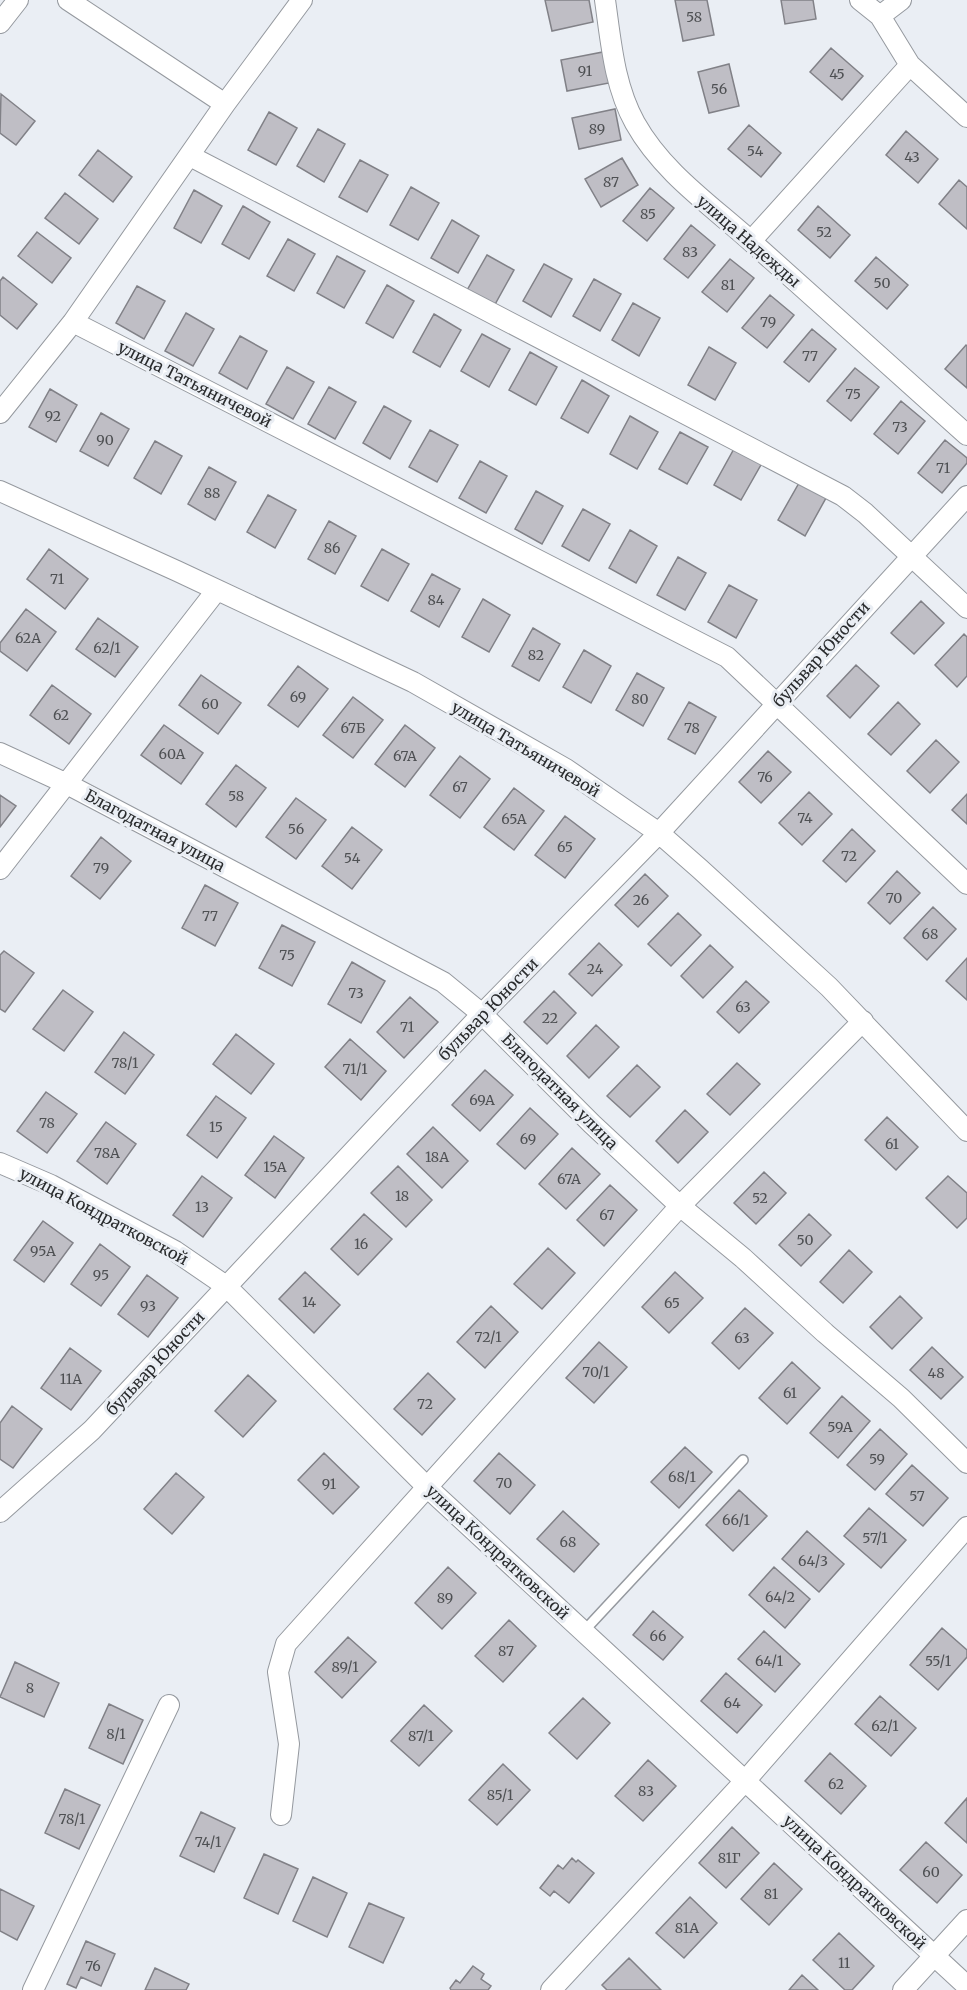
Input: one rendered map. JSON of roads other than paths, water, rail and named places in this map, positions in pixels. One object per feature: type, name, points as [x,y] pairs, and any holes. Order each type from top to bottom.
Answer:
[{"type":"street","points":[[0,23],[18,0]]},
{"type":"street","points":[[68,0],[225,104]]},
{"type":"street","points":[[0,413],[73,322],[225,104],[302,0]]},
{"type":"street","name":"улица Надежды","points":[[605,0],[615,71],[635,122],[659,158],[694,193],[751,241],[967,435]]},
{"type":"street","points":[[860,0],[880,16],[910,65],[967,117]]},
{"type":"street","points":[[880,16],[902,0]]},
{"type":"street","points":[[751,241],[910,65]]},
{"type":"street","points":[[189,156],[843,496],[865,513],[967,608]]},
{"type":"street","name":"улица Татьяничевой","points":[[73,322],[727,657],[967,884]]},
{"type":"street","name":"улица Татьяничевой","points":[[0,491],[413,682],[566,769],[659,833],[789,950],[863,1021],[967,1131]]},
{"type":"street","name":"бульвар Юности","points":[[4,1501],[92,1430],[482,1014],[659,833],[967,496]]},
{"type":"street","points":[[0,869],[216,591]]},
{"type":"street","name":"Благодатная улица","points":[[0,753],[65,783],[443,982],[482,1014],[592,1124],[680,1206],[743,1258],[901,1398],[967,1463]]},
{"type":"street","points":[[281,1815],[289,1744],[278,1672],[286,1644],[680,1206],[863,1021]]},
{"type":"street","name":"улица Кондратковской","points":[[0,1163],[51,1185],[175,1251],[226,1286],[427,1487],[967,1986]]},
{"type":"street","points":[[551,1990],[745,1781],[967,1527]]},
{"type":"street","points":[[33,1990],[169,1706]]},
{"type":"street","points":[[903,1990],[967,1920]]},
{"type":"lane","points":[[584,1631],[743,1460]]}]
